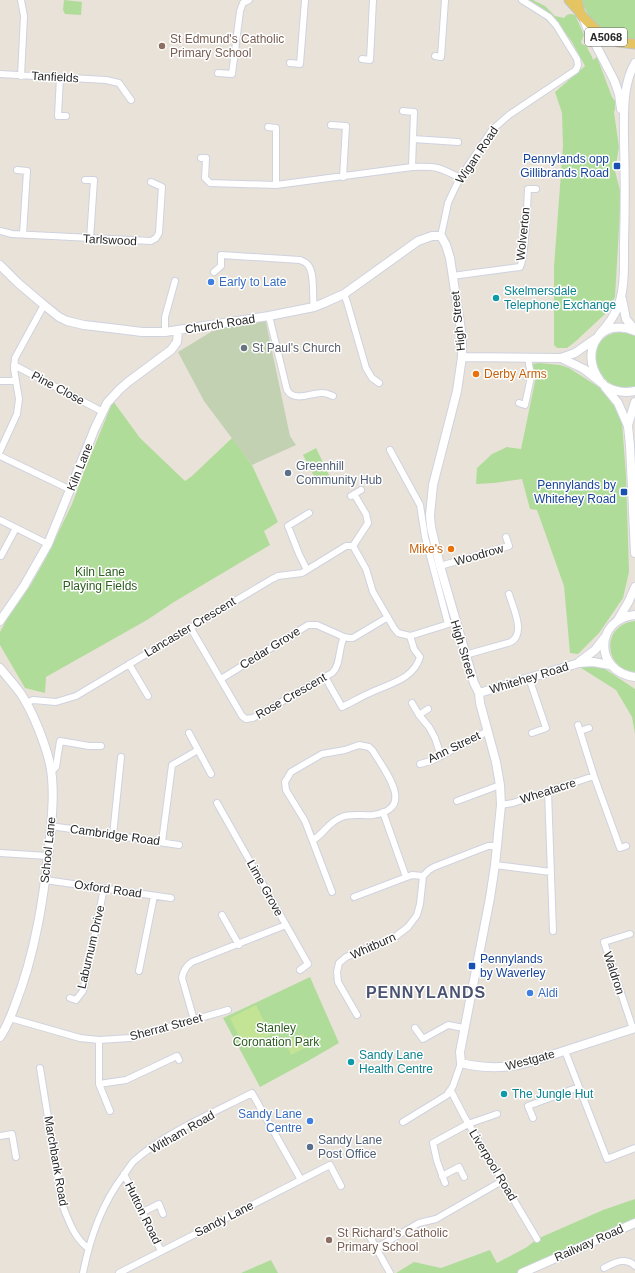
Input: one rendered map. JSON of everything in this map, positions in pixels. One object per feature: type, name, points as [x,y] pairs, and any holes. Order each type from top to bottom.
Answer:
[{"type":"main road","name":"A5068","points":[[570,0],[581,15],[598,33],[608,39],[618,42],[635,44]]},
{"type":"main road","name":"A5068","points":[[577,0],[581,15]]},
{"type":"street","name":"Tanfields","points":[[21,0],[24,16],[21,76],[106,80],[119,83],[131,100]]},
{"type":"street","points":[[218,73],[232,74],[240,11],[243,3],[250,0]]},
{"type":"street","points":[[290,64],[300,64],[305,0]]},
{"type":"street","points":[[362,59],[370,60],[373,0]]},
{"type":"street","points":[[435,56],[441,56],[446,0]]},
{"type":"street","name":"Wigan Road","points":[[441,236],[448,203],[460,178],[487,137],[497,125],[576,70],[578,65],[577,59],[556,25],[541,11],[522,0]]},
{"type":"street","points":[[581,15],[617,87],[624,126]]},
{"type":"street","points":[[635,63],[629,74],[627,83],[624,126],[626,193],[624,260],[621,296],[624,314],[635,330]]},
{"type":"street","points":[[0,74],[21,76]]},
{"type":"street","points":[[60,77],[58,116],[66,116]]},
{"type":"street","points":[[403,111],[414,112],[412,167]]},
{"type":"street","points":[[331,125],[346,126],[342,177]]},
{"type":"street","points":[[268,127],[276,128],[276,185]]},
{"type":"street","points":[[413,139],[458,142]]},
{"type":"street","points":[[201,158],[206,158],[205,178],[210,183],[276,185],[412,167],[431,166],[440,168],[460,178]]},
{"type":"street","points":[[17,170],[27,171],[23,234]]},
{"type":"street","points":[[85,180],[94,180],[90,239]]},
{"type":"street","name":"Tarlswood","points":[[0,231],[23,234],[147,242],[156,238],[159,230],[162,187],[151,182]]},
{"type":"street","name":"Wolverton","points":[[452,276],[520,267],[522,263],[528,189],[536,189]]},
{"type":"street","name":"Church Road","points":[[0,265],[18,283],[59,317],[74,323],[142,332],[165,332],[269,316],[314,307],[344,294],[418,241],[432,236],[441,236]]},
{"type":"street","name":"High Street","points":[[441,236],[446,245],[452,276],[462,337],[462,358],[457,391],[431,496],[431,527],[452,623],[478,693],[496,762],[500,785],[501,805],[495,865],[464,1028],[460,1052],[461,1063]]},
{"type":"street","points":[[214,272],[221,266],[221,255],[300,260],[308,264],[312,273],[312,295],[314,307]]},
{"type":"street","points":[[165,332],[165,317],[175,281]]},
{"type":"street","points":[[344,294],[366,368],[372,378],[377,382],[381,375]]},
{"type":"street","points":[[621,296],[615,313],[593,344],[591,358],[594,373],[618,403],[628,426],[635,553]]},
{"type":"street","points":[[0,451],[17,414],[19,399],[14,365],[15,358],[44,305]]},
{"type":"street","points":[[269,316],[289,394],[296,396],[324,393],[333,396]]},
{"type":"street","points":[[560,358],[575,353],[604,332],[614,328],[635,330]]},
{"type":"street","name":"Kiln Lane","points":[[0,621],[24,586],[48,544],[107,404],[120,389],[171,350],[177,342],[178,331]]},
{"type":"street","points":[[519,403],[525,404],[531,377],[528,357]]},
{"type":"street","points":[[462,358],[560,358],[584,369],[604,385],[618,392],[635,391]]},
{"type":"street","name":"Pine Close","points":[[14,365],[103,412]]},
{"type":"street","points":[[0,381],[16,381]]},
{"type":"street","points":[[628,426],[635,402]]},
{"type":"street","points":[[361,490],[353,495],[366,514],[368,523],[353,546],[366,569],[373,592],[398,633],[410,636],[452,623],[425,537],[420,504],[390,450]]},
{"type":"street","points":[[0,456],[70,490]]},
{"type":"street","points":[[307,570],[288,526],[309,513]]},
{"type":"street","points":[[0,520],[48,544]]},
{"type":"street","points":[[1,556],[16,528]]},
{"type":"street","name":"Woodrow","points":[[440,566],[509,546],[506,537]]},
{"type":"street","name":"Lancaster Crescent","points":[[26,703],[33,700],[56,702],[69,699],[275,577],[297,574],[307,570],[346,546],[353,546]]},
{"type":"street","points":[[618,620],[635,587]]},
{"type":"street","points":[[465,655],[511,642],[516,638],[518,626],[509,594]]},
{"type":"street","points":[[574,664],[595,650],[612,625],[618,620],[627,616],[635,615]]},
{"type":"street","points":[[344,637],[353,638],[388,617]]},
{"type":"street","name":"Cedar Grove","points":[[220,679],[308,625],[317,625],[344,637]]},
{"type":"street","name":"Rose Crescent","points":[[190,627],[242,716],[249,719],[325,677],[336,669],[340,648],[344,637]]},
{"type":"street","points":[[607,632],[604,649],[610,665],[635,684]]},
{"type":"street","points":[[342,707],[398,681],[407,675],[416,665],[420,657],[414,649],[410,636]]},
{"type":"street","points":[[574,664],[593,662],[610,665]]},
{"type":"street","points":[[129,664],[148,696]]},
{"type":"street","name":"Whitehey Road","points":[[478,693],[574,664]]},
{"type":"street","name":"School Lane","points":[[0,668],[13,683],[26,703],[46,752],[53,785],[48,856],[37,928],[28,969],[10,1018],[0,1037]]},
{"type":"street","points":[[625,676],[635,677]]},
{"type":"street","points":[[325,677],[346,714]]},
{"type":"street","points":[[530,678],[546,728],[532,732]]},
{"type":"street","points":[[412,703],[419,715],[429,727],[435,738],[441,756]]},
{"type":"street","points":[[419,715],[428,709]]},
{"type":"street","points":[[589,728],[579,728],[594,776],[620,848],[626,846]]},
{"type":"street","name":"Ann Street","points":[[420,764],[431,761],[488,731]]},
{"type":"street","points":[[189,733],[211,774]]},
{"type":"street","points":[[51,772],[56,767],[60,741],[101,746]]},
{"type":"street","points":[[313,840],[318,838],[333,821],[342,817],[373,815],[390,810],[395,804],[396,796],[394,788],[373,751],[369,747],[358,745],[345,750],[322,754],[291,772],[285,782],[286,790],[305,821],[332,892]]},
{"type":"street","points":[[162,842],[172,765],[198,750]]},
{"type":"street","points":[[113,835],[122,757]]},
{"type":"street","name":"Wheatacre","points":[[501,805],[513,803],[594,776]]},
{"type":"street","points":[[457,801],[500,785]]},
{"type":"street","points":[[548,791],[553,931]]},
{"type":"street","name":"Lime Grove","points":[[217,803],[308,964],[300,970]]},
{"type":"street","points":[[383,812],[406,877]]},
{"type":"street","name":"Cambridge Road","points":[[51,826],[179,845]]},
{"type":"street","points":[[354,897],[412,875],[422,876],[434,867],[488,846],[497,846]]},
{"type":"street","points":[[0,853],[48,856]]},
{"type":"street","points":[[495,865],[551,872]]},
{"type":"street","name":"Whitburn","points":[[357,1015],[338,982],[337,972],[340,963],[346,957],[395,937],[408,927],[417,914],[420,904],[422,876]]},
{"type":"street","name":"Oxford Road","points":[[45,880],[171,898]]},
{"type":"street","name":"Laburnum Drive","points":[[70,998],[76,1000],[83,991],[104,888]]},
{"type":"street","points":[[138,971],[154,896]]},
{"type":"street","points":[[222,915],[239,945]]},
{"type":"street","points":[[194,1020],[183,981],[182,975],[185,969],[192,962],[239,945],[286,925]]},
{"type":"street","name":"Waldron","points":[[630,934],[604,942],[634,1029]]},
{"type":"street","name":"Sherrat Street","points":[[10,1018],[80,1038],[99,1040],[130,1038],[228,1010]]},
{"type":"street","points":[[415,1028],[423,1039],[448,1024],[464,1028]]},
{"type":"street","name":"Westgate","points":[[461,1063],[480,1067],[503,1068],[530,1062],[634,1029]]},
{"type":"street","points":[[99,1040],[99,1084],[110,1111]]},
{"type":"street","points":[[565,1050],[607,1159],[635,1148]]},
{"type":"street","points":[[99,1084],[126,1080],[177,1056],[179,1060]]},
{"type":"street","points":[[403,1122],[442,1100],[451,1091],[461,1063]]},
{"type":"street","name":"Marchbank Road","points":[[40,1068],[62,1204],[68,1221],[82,1244],[88,1248]]},
{"type":"street","points":[[533,1118],[528,1106],[579,1087]]},
{"type":"street","name":"Liverpool Road","points":[[451,1091],[468,1124],[537,1239]]},
{"type":"street","name":"Witham Road","points":[[83,1273],[88,1248],[102,1210],[112,1190],[133,1162],[158,1143],[252,1093],[301,1180]]},
{"type":"street","points":[[426,1144],[433,1143],[468,1124],[497,1114]]},
{"type":"street","points":[[0,1136],[12,1134],[16,1157]]},
{"type":"street","points":[[433,1143],[445,1183]]},
{"type":"street","name":"Sandy Lane","points":[[119,1273],[330,1165],[341,1186]]},
{"type":"street","points":[[442,1176],[459,1167],[464,1177]]},
{"type":"street","name":"Hutton Road","points":[[124,1174],[161,1251]]},
{"type":"street","points":[[376,1248],[419,1223],[436,1219],[502,1181]]},
{"type":"street","points":[[143,1212],[159,1204],[163,1214]]},
{"type":"street","name":"Railway Road","points":[[522,1273],[635,1222]]},
{"type":"street","points":[[370,1237],[390,1273]]},
{"type":"street","points":[[604,1268],[620,1261],[629,1262],[635,1266]]},
{"type":"green space","points":[[64,0],[82,2],[81,15],[65,14],[63,10]]},
{"type":"green space","points":[[524,0],[533,0],[545,6],[555,16],[564,18],[569,14],[575,15],[584,35],[581,42],[587,46],[593,60],[597,57],[612,97],[615,101],[614,112],[619,147],[615,171],[621,194],[615,297],[605,314],[567,348],[557,348],[554,345],[554,267],[563,146],[562,113],[555,92],[585,66],[572,42],[560,26]]},
{"type":"green space","points":[[582,0],[635,0],[635,40],[617,37],[602,29],[589,17]]},
{"type":"green space","points":[[265,318],[290,436],[296,445],[252,465],[204,401],[178,352],[219,327]]},
{"type":"green space","points":[[619,332],[635,336],[635,387],[622,388],[611,384],[603,376],[597,366],[596,355],[598,345],[606,337]]},
{"type":"green space","points":[[539,363],[560,365],[569,368],[605,391],[614,404],[622,422],[626,476],[629,572],[623,598],[599,633],[578,654],[570,653],[564,586],[537,510],[530,509],[522,479],[476,484],[477,468],[492,454],[507,447],[521,449],[536,377],[531,377],[532,364]]},
{"type":"green space","name":"Kiln Lane Playing Fields","points":[[113,401],[140,438],[185,481],[232,438],[252,465],[278,522],[264,531],[270,545],[174,602],[147,620],[46,677],[45,693],[25,688],[0,645],[0,632],[46,558],[72,504]]},
{"type":"green space","points":[[316,448],[330,477],[318,484],[303,455]]},
{"type":"green space","points":[[635,621],[635,672],[624,669],[616,663],[610,646],[612,637],[616,630],[624,624]]},
{"type":"green space","points":[[587,664],[602,667],[635,689],[635,734],[632,717],[616,690],[578,666]]},
{"type":"green space","name":"Stanley Coronation Park","points":[[310,977],[339,1043],[260,1087],[223,1018]]},
{"type":"green space","points":[[256,1005],[271,1035],[244,1047],[230,1018]]},
{"type":"green space","points":[[303,1034],[310,1045],[291,1055],[286,1043]]},
{"type":"green space","points":[[635,1199],[635,1220],[518,1273],[396,1273],[414,1262],[441,1268],[490,1250],[497,1263],[527,1247],[537,1239],[603,1210]]},
{"type":"green space","points":[[271,1260],[278,1273],[241,1273]]},
{"type":"place","name":"St Edmund's Catholic Primary School","points":[[162,46]]},
{"type":"place","name":"Pennylands opp Gillibrands Road","points":[[617,166]]},
{"type":"place","name":"Early to Late","points":[[211,282]]},
{"type":"place","name":"Skelmersdale Telephone Exchange","points":[[496,298]]},
{"type":"place","name":"St Paul's Church","points":[[244,348]]},
{"type":"place","name":"Derby Arms","points":[[476,374]]},
{"type":"place","name":"Greenhill Community Hub","points":[[288,473]]},
{"type":"place","name":"Pennylands by Whitehey Road","points":[[624,492]]},
{"type":"place","name":"Mike's","points":[[451,549]]},
{"type":"place","name":"Pennylands by Waverley","points":[[472,966]]},
{"type":"place","name":"Aldi","points":[[530,993]]},
{"type":"place","name":"Sandy Lane Health Centre","points":[[351,1062]]},
{"type":"place","name":"The Jungle Hut","points":[[504,1094]]},
{"type":"place","name":"Sandy Lane Centre","points":[[310,1121]]},
{"type":"place","name":"Sandy Lane Post Office","points":[[310,1147]]},
{"type":"place","name":"St Richard's Catholic Primary School","points":[[329,1240]]},
{"type":"district","name":"PENNYLANDS","points":[[426,992]]}]
